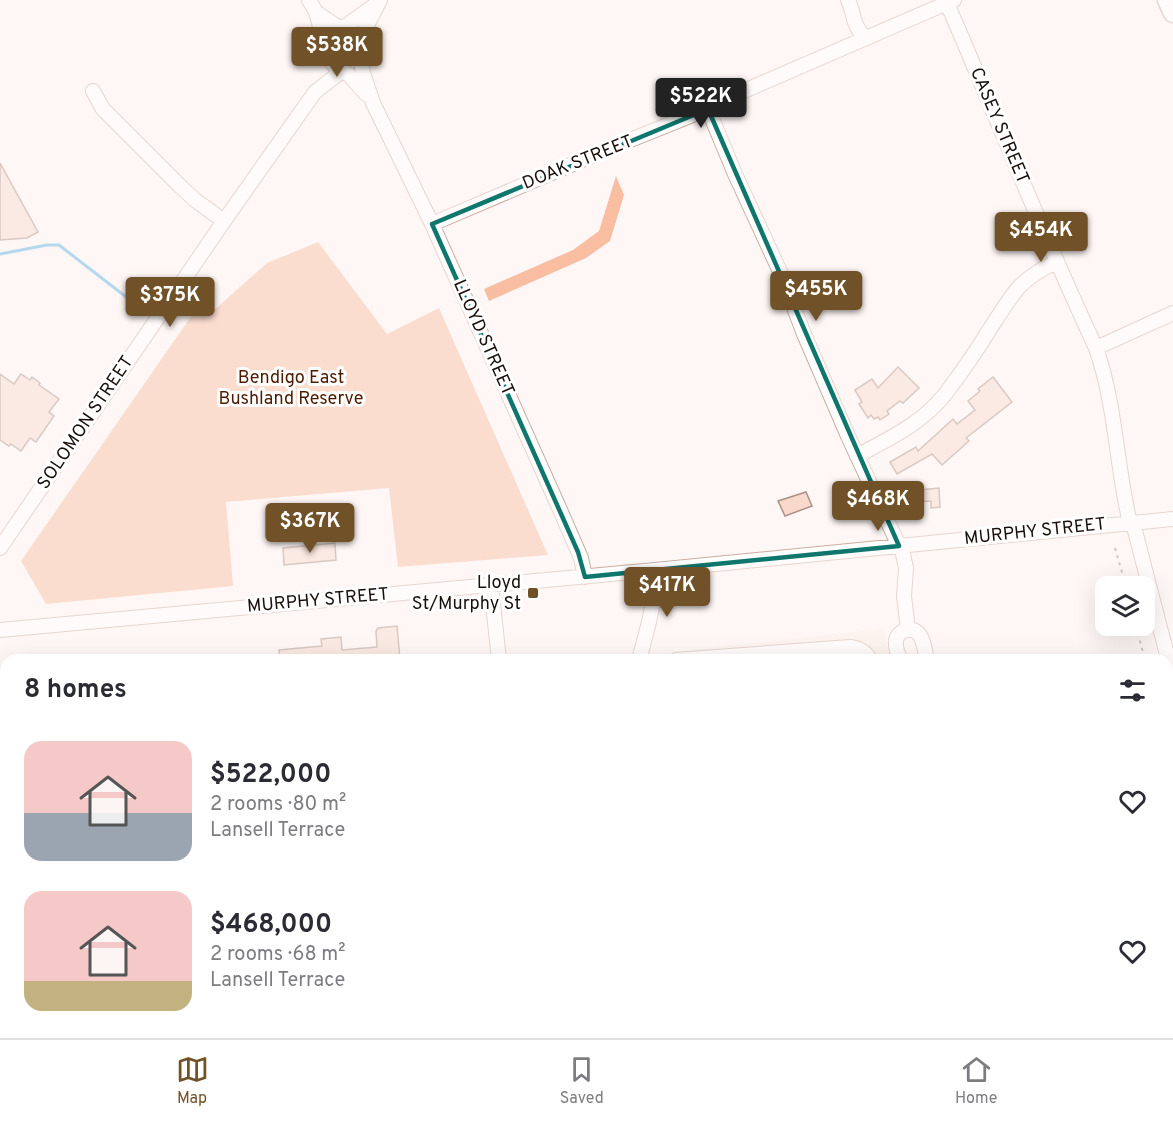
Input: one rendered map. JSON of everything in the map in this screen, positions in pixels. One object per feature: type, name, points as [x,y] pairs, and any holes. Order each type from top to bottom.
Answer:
[{"type":"main road","points":[[1167,0],[1173,12]]},
{"type":"street","points":[[326,50],[329,37],[379,2]]},
{"type":"street","points":[[313,6],[332,65],[342,71],[357,59],[364,31],[379,2]]},
{"type":"street","name":"DOAK STREET","points":[[432,224],[708,109],[730,97],[951,2]]},
{"type":"street","name":"CASEY STREET","points":[[951,2],[1057,262],[1096,348],[1106,378],[1132,523],[1167,654]]},
{"type":"street","points":[[850,4],[861,16],[866,38]]},
{"type":"street","points":[[313,6],[342,29],[354,35],[359,49]]},
{"type":"street","name":"LLOYD STREET","points":[[359,49],[363,73],[373,103],[432,224],[579,552],[585,577]]},
{"type":"street","name":"SOLOMON STREET","points":[[0,549],[315,92],[323,70],[326,50]]},
{"type":"street","name":"LLOYD STREET","points":[[342,71],[356,81],[373,103]]},
{"type":"street","name":"SOLOMON STREET","points":[[315,92],[342,71]]},
{"type":"street","points":[[93,91],[104,110],[181,187],[224,221]]},
{"type":"street","points":[[708,109],[782,276],[804,334],[857,456],[900,546],[906,568],[904,596],[908,629]]},
{"type":"street","points":[[857,456],[911,426],[934,406],[946,394],[1020,287],[1035,274],[1057,262]]},
{"type":"street","points":[[1096,348],[1173,314]]},
{"type":"street","name":"MURPHY STREET","points":[[0,630],[585,577],[1173,519]]},
{"type":"street","points":[[641,654],[653,608],[655,570]]},
{"type":"street","points":[[491,585],[498,654]]},
{"type":"street","points":[[898,654],[896,639],[900,633],[908,629],[919,634],[926,654]]},
{"type":"street","points":[[756,654],[850,647],[867,654]]},
{"type":"path","points":[[1115,548],[1123,576]]},
{"type":"path","points":[[1139,636],[1143,654]]},
{"type":"highlighted area","points":[[708,109],[899,546],[585,577],[578,552],[432,224]]},
{"type":"shaded area","points":[[883,629],[889,654],[672,654],[673,652]]},
{"type":"green space","points":[[616,176],[624,195],[610,241],[586,258],[489,301],[484,289],[573,250],[599,231]]},
{"type":"green space","name":"Bendigo East Bushland Reserve","points":[[318,242],[387,334],[439,308],[548,555],[398,567],[389,488],[226,502],[233,586],[46,604],[21,561],[206,295],[213,311],[267,263]]},
{"type":"building","points":[[0,163],[38,232],[27,238],[0,240]]},
{"type":"building","points":[[898,367],[919,388],[903,403],[900,401],[887,411],[889,414],[880,420],[878,417],[874,419],[871,415],[868,418],[859,404],[862,402],[855,390],[872,379],[878,388]]},
{"type":"building","points":[[0,374],[14,384],[21,374],[30,380],[32,377],[59,399],[49,412],[54,416],[36,442],[30,438],[21,451],[0,440]]},
{"type":"building","points":[[993,377],[1012,402],[966,438],[969,441],[942,465],[932,454],[897,474],[890,462],[916,447],[918,451],[953,419],[957,424],[975,410],[968,401]]},
{"type":"building","points":[[939,488],[940,507],[931,508],[931,501],[919,502],[918,490]]},
{"type":"building","points":[[806,492],[812,506],[785,516],[778,501]]},
{"type":"building","points":[[335,543],[336,560],[284,565],[283,548]]},
{"type":"building","points":[[397,626],[399,654],[279,654],[279,650],[322,646],[321,639],[341,637],[342,650],[377,647],[376,631],[378,628]]},
{"type":"waterway","points":[[0,254],[47,245],[59,245],[143,310]]},
{"type":"place","name":"Lloyd St/Murphy St","points":[[533,593]]}]
